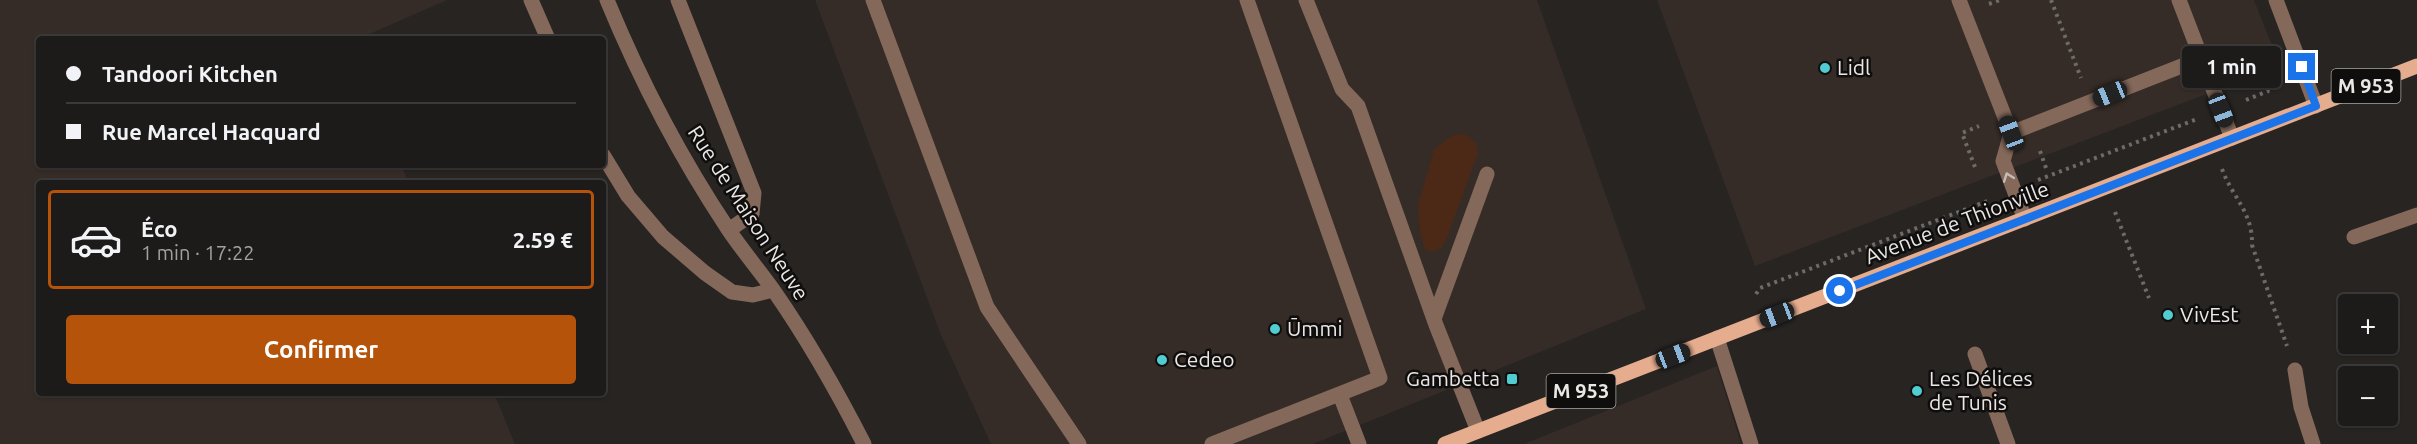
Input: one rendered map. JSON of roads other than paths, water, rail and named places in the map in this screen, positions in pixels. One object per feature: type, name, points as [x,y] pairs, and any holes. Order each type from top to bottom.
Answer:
[{"type":"main road","name":"Avenue de Thionville","points":[[1445,444],[2417,66]]},
{"type":"street","points":[[531,0],[546,36]]},
{"type":"street","name":"Rue de Maison Neuve","points":[[607,0],[629,52],[675,145],[729,230],[773,290],[823,366],[864,444]]},
{"type":"street","points":[[678,0],[754,193],[752,214],[729,230]]},
{"type":"street","points":[[873,0],[987,307],[1079,444]]},
{"type":"street","points":[[1212,444],[1380,378],[1247,0]]},
{"type":"street","points":[[1306,0],[1342,89],[1358,106],[1434,319],[1478,431]]},
{"type":"street","points":[[1959,0],[2011,133],[2003,161],[2025,219]]},
{"type":"street","points":[[2179,0],[2232,138]]},
{"type":"street","points":[[2276,0],[2316,106]]},
{"type":"street","points":[[2011,133],[2202,58]]},
{"type":"street","points":[[606,160],[628,196],[663,237],[705,273],[732,292],[753,295],[773,290]]},
{"type":"street","points":[[1434,319],[1487,174]]},
{"type":"street","points":[[2354,237],[2417,215]]},
{"type":"street","points":[[1717,338],[1751,444]]},
{"type":"street","points":[[1975,354],[2008,444]]},
{"type":"street","points":[[2295,370],[2301,408],[2313,444]]},
{"type":"street","points":[[1340,395],[1359,444]]},
{"type":"place","name":"Lidl","points":[[1825,68]]},
{"type":"place","name":"VivEst","points":[[2168,315]]},
{"type":"place","name":"Ūmmi","points":[[1275,329]]},
{"type":"place","name":"Cedeo","points":[[1162,360]]},
{"type":"place","name":"Gambetta","points":[[1512,379]]},
{"type":"place","name":"Les Délices de Tunis","points":[[1917,391]]}]
